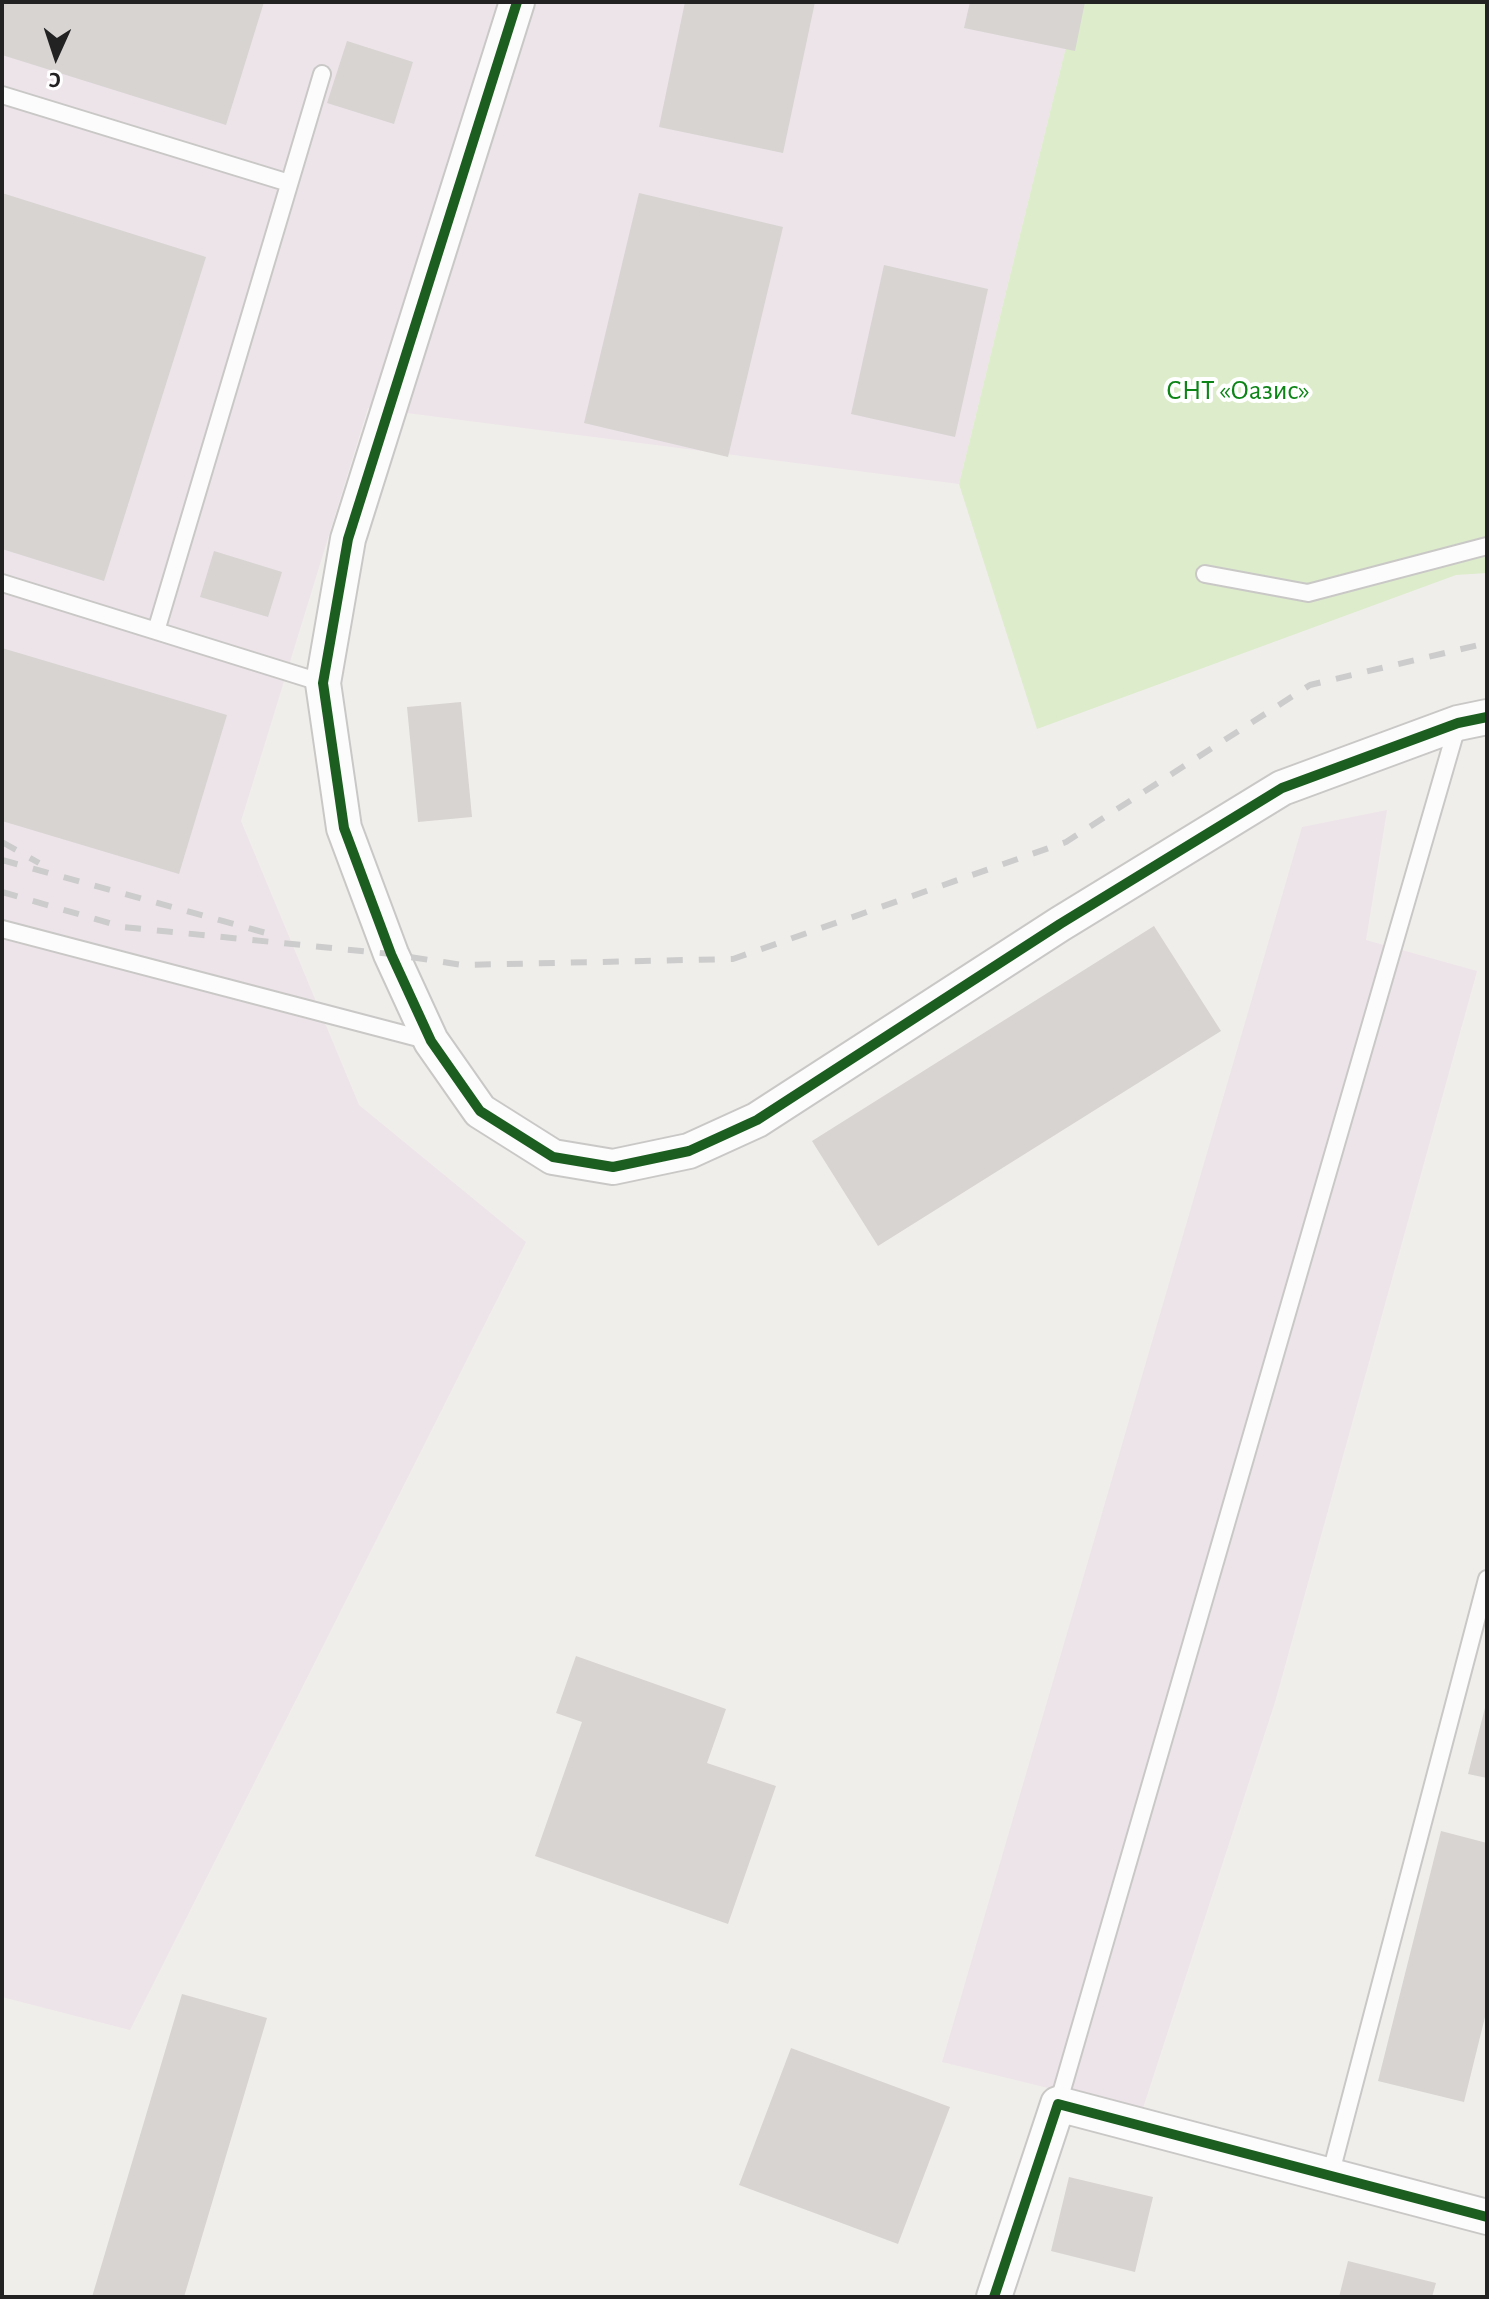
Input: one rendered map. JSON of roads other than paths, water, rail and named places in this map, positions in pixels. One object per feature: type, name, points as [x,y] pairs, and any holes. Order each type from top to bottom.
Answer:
[{"type":"street","points":[[517,2],[348,539],[323,683],[344,828],[391,954],[431,1041],[480,1111],[553,1157],[613,1167],[689,1151],[757,1120],[1060,924],[1282,788],[1473,720]]},
{"type":"street","points":[[994,2297],[1058,2104],[1487,2217]]},
{"type":"lane","points":[[156,631],[322,74]]},
{"type":"lane","points":[[2,95],[289,183]]},
{"type":"lane","points":[[1205,574],[1308,593],[1487,546]]},
{"type":"lane","points":[[2,583],[323,683]]},
{"type":"lane","points":[[1058,2104],[1473,720]]},
{"type":"lane","points":[[2,929],[431,1041]]},
{"type":"lane","points":[[1330,2176],[1487,1579]]},
{"type":"railway","points":[[2,892],[123,927],[391,954],[462,965],[733,959],[1066,842],[1310,685],[1487,643]]},
{"type":"railway","points":[[2,842],[39,863]]},
{"type":"railway","points":[[2,860],[266,933]]},
{"type":"park label","name":"СНТ «Оазис»","points":[[1238,391]]}]
